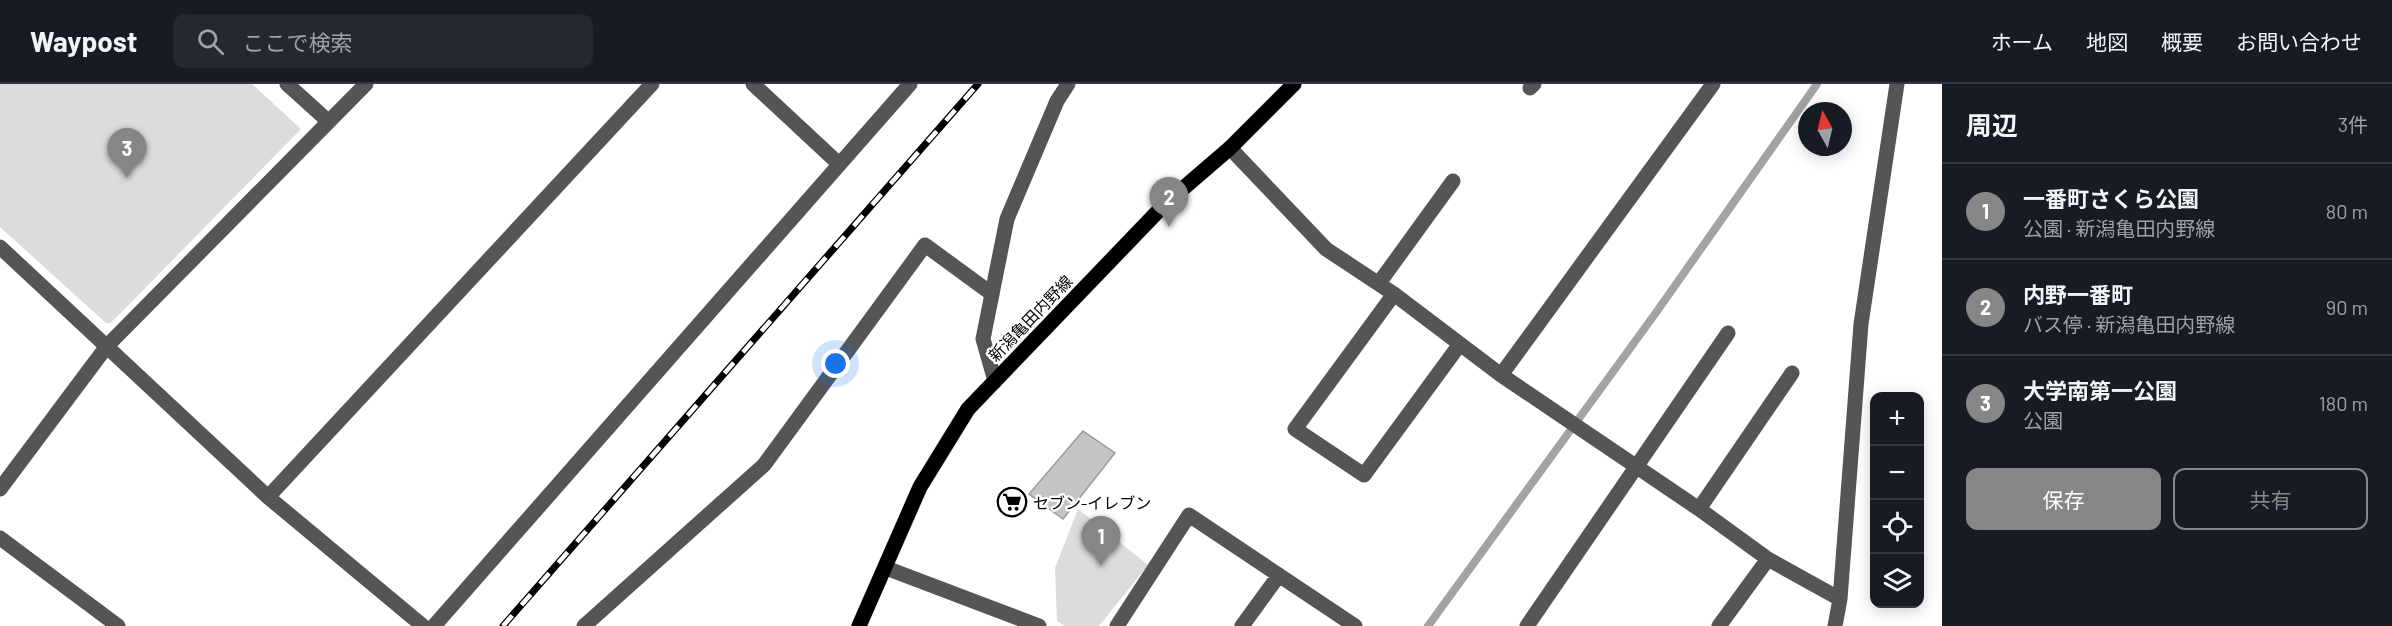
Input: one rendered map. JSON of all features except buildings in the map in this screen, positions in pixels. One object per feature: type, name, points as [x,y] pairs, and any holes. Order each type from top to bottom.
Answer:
[{"type":"main road","name":"新潟亀田内野線","points":[[859,626],[920,487],[968,410],[1165,204],[1230,148],[1294,84]]},
{"type":"street","points":[[286,84],[328,121]]},
{"type":"street","points":[[0,489],[107,346],[366,84]]},
{"type":"street","points":[[268,497],[652,84]]},
{"type":"street","points":[[753,84],[839,164]]},
{"type":"street","points":[[434,626],[910,84]]},
{"type":"street","points":[[995,381],[983,339],[1006,219],[1057,101],[1068,84]]},
{"type":"street","points":[[1501,375],[1713,84]]},
{"type":"street","points":[[1834,626],[1840,599],[1861,324],[1897,84]]},
{"type":"street","points":[[1230,148],[1326,249],[1395,294],[1501,375],[1699,509],[1768,559],[1840,599]]},
{"type":"street","points":[[1379,283],[1453,181]]},
{"type":"street","points":[[584,626],[764,465],[926,245],[992,294]]},
{"type":"street","points":[[0,247],[268,497],[423,626]]},
{"type":"street","points":[[1395,294],[1295,429],[1364,475],[1460,344]]},
{"type":"street","points":[[1527,626],[1728,333]]},
{"type":"street","points":[[1699,509],[1792,373]]},
{"type":"street","points":[[1117,626],[1189,515],[1355,626]]},
{"type":"street","points":[[0,538],[118,626]]},
{"type":"street","points":[[1719,626],[1768,559]]},
{"type":"street","points":[[886,568],[1039,626]]},
{"type":"street","points":[[1242,626],[1279,575]]},
{"type":"shaded area","points":[[0,84],[252,84],[301,129],[111,323],[106,323],[0,227]]},
{"type":"shaded area","points":[[1078,509],[1148,565],[1099,626],[1065,626],[1057,621],[1055,568]]},
{"type":"waterway","points":[[1428,626],[1655,314],[1817,84]]},
{"type":"railway","points":[[503,626],[978,84]]},
{"type":"place","name":"大学南第一公園","points":[[127,178]]},
{"type":"place","name":"内野一番町","points":[[1169,227]]},
{"type":"place","name":"セブン-イレブン","points":[[1012,502]]},
{"type":"place","name":"一番町さくら公園","points":[[1101,566]]}]
